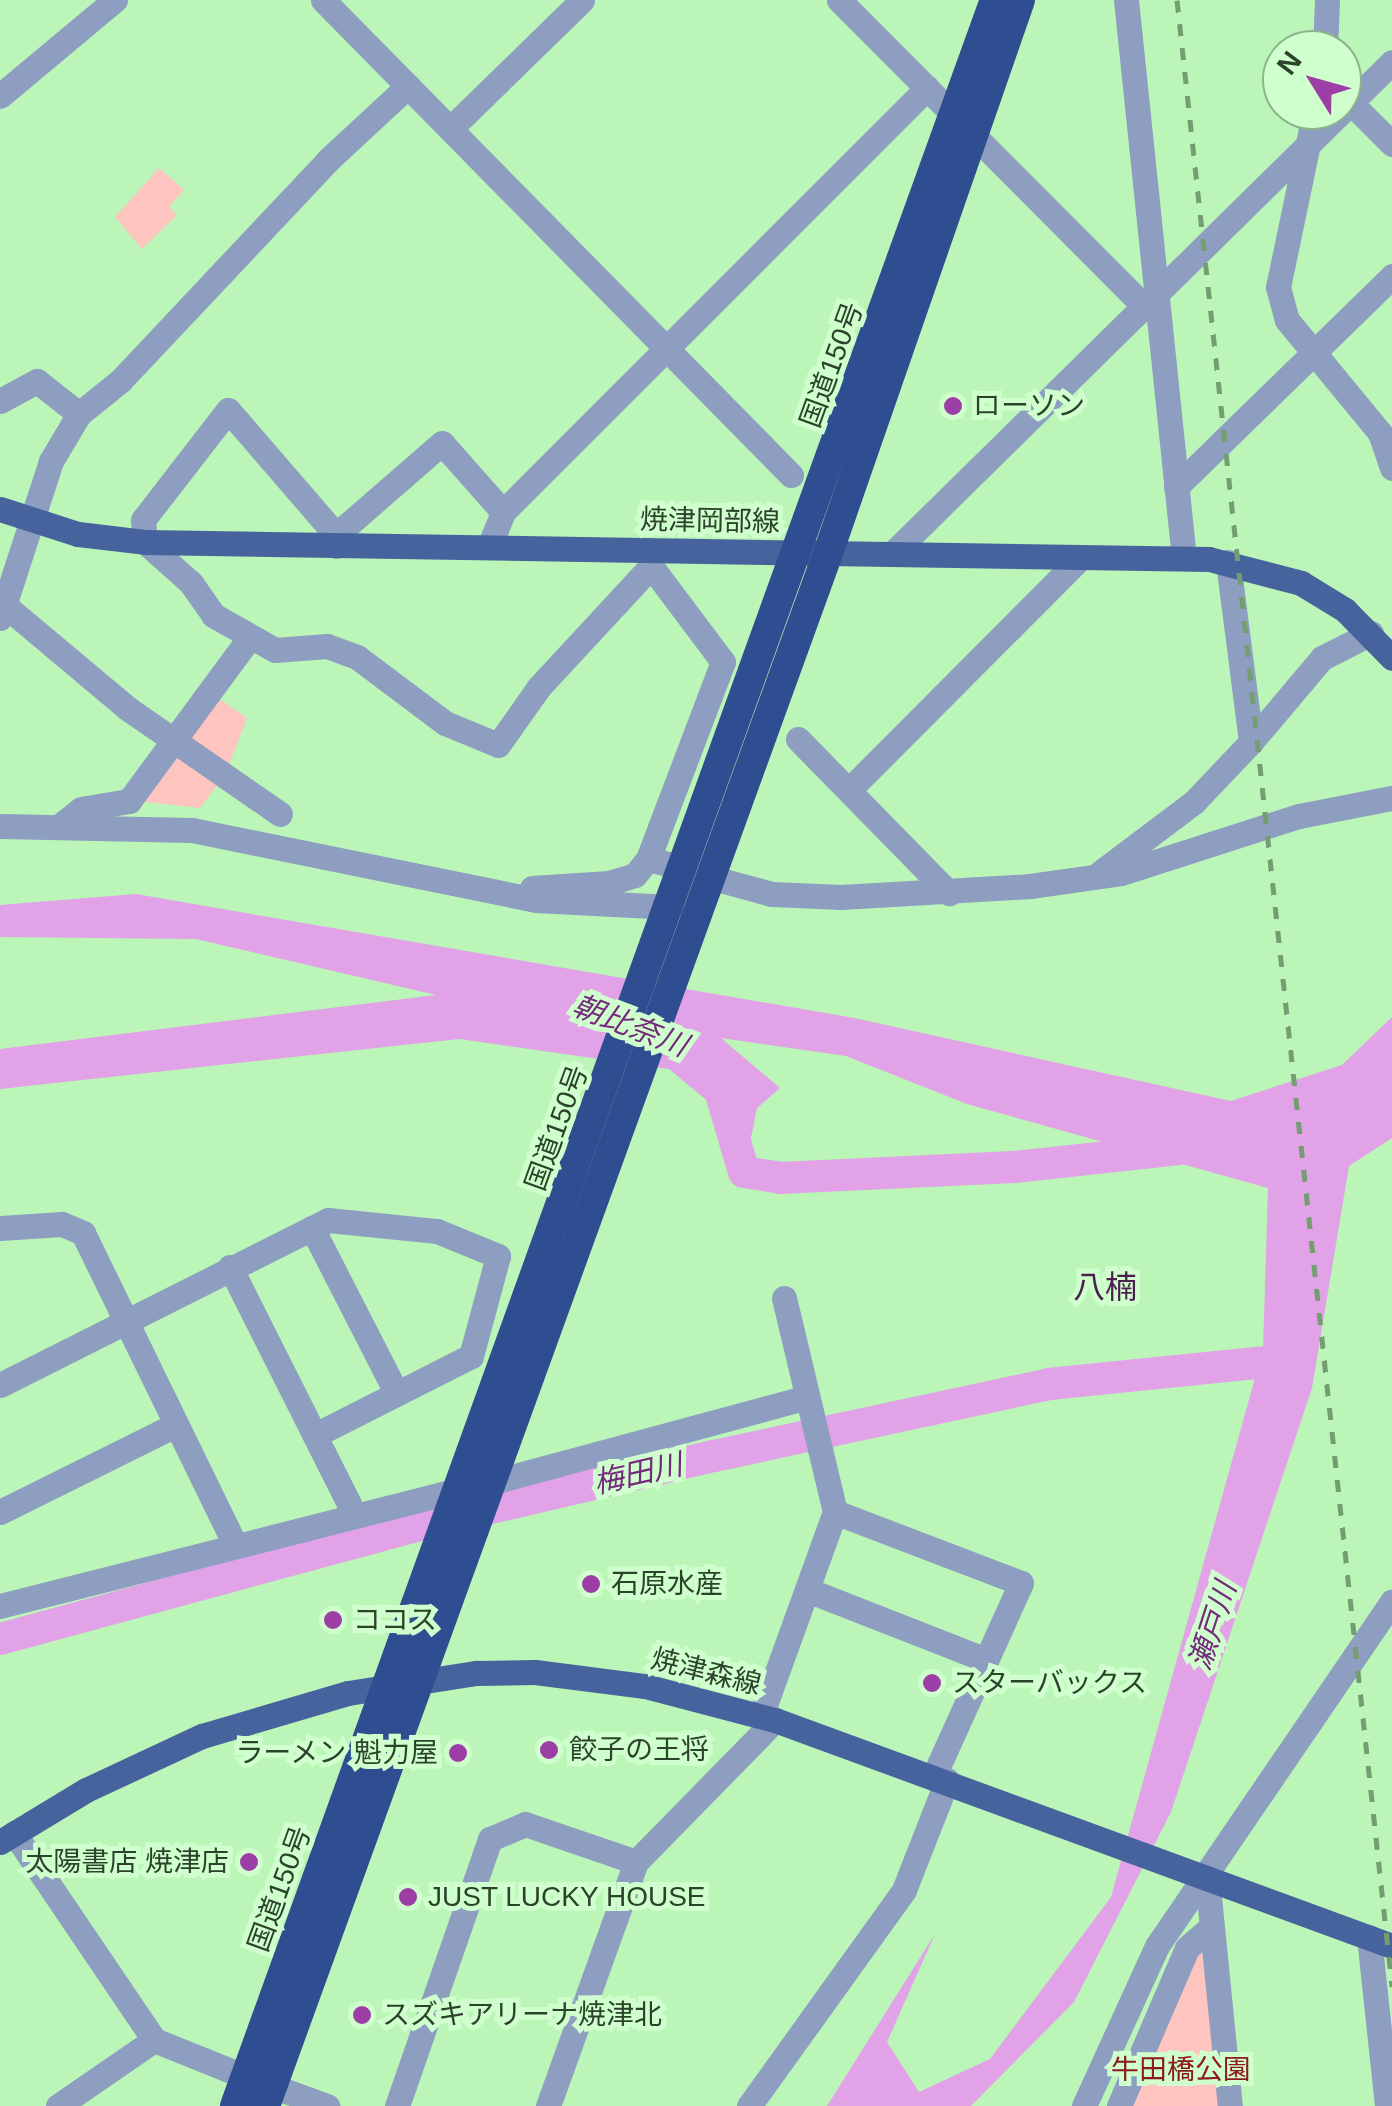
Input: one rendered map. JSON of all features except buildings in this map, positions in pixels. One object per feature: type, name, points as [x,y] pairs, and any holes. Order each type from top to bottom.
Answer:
[{"type":"highway","name":"国道150号","points":[[966,127],[995,0]]},
{"type":"highway","name":"国道150号","points":[[261,2090],[387,1686],[438,1543],[471,1492],[673,926],[966,127],[1020,0]]},
{"type":"highway","name":"国道150号","points":[[236,2106],[261,2090],[418,1680],[470,1537],[471,1492]]},
{"type":"main road","name":"焼津岡部線","points":[[0,508],[36,521],[145,542],[336,540],[651,558],[813,552],[1228,562],[1300,583],[1370,633],[1392,658]]},
{"type":"main road","name":"焼津森線","points":[[7,1838],[86,1790],[202,1736],[418,1680],[476,1672],[590,1676],[768,1718],[1380,1941]]},
{"type":"street","points":[[0,96],[115,0]]},
{"type":"street","points":[[323,0],[791,475]]},
{"type":"street","points":[[451,128],[582,0]]},
{"type":"street","points":[[839,0],[966,127],[1148,296]]},
{"type":"street","points":[[1126,0],[1148,296],[1184,558]]},
{"type":"street","points":[[1326,30],[1327,0]]},
{"type":"street","points":[[1362,85],[1392,62]]},
{"type":"street","points":[[280,814],[174,742],[4,613],[52,461],[79,414],[120,381],[305,192],[328,160],[408,86]]},
{"type":"street","points":[[489,547],[503,512],[927,88]]},
{"type":"street","points":[[1362,114],[1392,144]]},
{"type":"street","points":[[1310,130],[1278,287],[1287,320],[1380,433],[1392,468]]},
{"type":"street","points":[[892,554],[1148,296],[1304,150],[1320,130]]},
{"type":"street","points":[[1176,487],[1392,276]]},
{"type":"street","points":[[0,401],[38,381],[79,414]]},
{"type":"street","points":[[502,893],[624,880],[658,861],[723,662],[651,558],[540,687],[498,745],[445,723],[356,657],[326,646],[275,650],[213,616],[191,583],[145,542],[143,520],[228,410],[336,540],[442,443],[503,512]]},
{"type":"street","points":[[850,789],[1081,557]]},
{"type":"street","points":[[1228,562],[1252,742]]},
{"type":"street","points":[[1091,878],[1182,812],[1252,742],[1322,658],[1370,633]]},
{"type":"street","points":[[62,824],[81,808],[129,801],[250,636]]},
{"type":"street","points":[[798,739],[950,893]]},
{"type":"street","points":[[724,881],[772,894],[950,893],[1091,878],[1176,858],[1299,816],[1392,798]]},
{"type":"street","points":[[0,805],[12,826],[62,824],[228,835],[673,926]]},
{"type":"street","points":[[0,1385],[230,1267],[312,1228],[339,1220],[437,1232],[498,1256],[472,1356],[315,1435]]},
{"type":"street","points":[[0,1228],[62,1224],[83,1233],[235,1545]]},
{"type":"street","points":[[312,1228],[396,1392]]},
{"type":"street","points":[[230,1267],[355,1515]]},
{"type":"street","points":[[548,2106],[636,1862],[768,1718],[835,1512],[784,1298]]},
{"type":"street","points":[[1,1604],[355,1515],[471,1492],[806,1397]]},
{"type":"street","points":[[0,1512],[174,1425]]},
{"type":"street","points":[[749,2106],[904,1890],[940,1778],[1021,1583],[835,1512]]},
{"type":"street","points":[[810,1591],[986,1660]]},
{"type":"street","points":[[1084,2106],[1157,1946],[1196,1873],[1392,1602]]},
{"type":"street","points":[[397,2106],[490,1839],[525,1824],[636,1862]]},
{"type":"street","points":[[7,1838],[154,2040],[261,2090],[326,2106]]},
{"type":"street","points":[[1196,1873],[1211,1927],[1230,2106]]},
{"type":"street","points":[[1119,2106],[1187,1948],[1211,1927]]},
{"type":"street","points":[[1380,1941],[1388,2106]]},
{"type":"street","points":[[61,2105],[154,2040]]},
{"type":"green space","points":[[159,168],[184,190],[169,207],[177,215],[142,249],[115,217]]},
{"type":"green space","points":[[215,696],[247,718],[227,770],[183,740]]},
{"type":"green space","points":[[175,749],[220,781],[200,808],[137,801]]},
{"type":"green space","name":"牛田橋公園","points":[[1194,1953],[1205,1954],[1220,2106],[1128,2106]]},
{"type":"water","name":"瀬戸川","points":[[136,894],[854,1018],[1231,1101],[1342,1065],[1392,1017],[1392,1138],[1349,1166],[1312,1388],[1171,1812],[1074,2002],[971,2106],[827,2106],[935,1934],[887,2042],[919,2092],[990,2059],[1111,1897],[1263,1349],[1268,1188],[967,1104],[846,1056],[721,1038],[780,1088],[757,1108],[744,1172],[728,1118],[669,1069],[459,1039],[0,1089],[0,1049],[436,995],[196,939],[0,937],[0,905]]},
{"type":"waterway","name":"朝比奈川","points":[[716,1077],[744,1172],[780,1178],[1014,1167],[1179,1149]]},
{"type":"waterway","name":"梅田川","points":[[0,1639],[419,1525],[714,1456],[1049,1384],[1287,1360]]},
{"type":"railway","points":[[1177,0],[1392,1986]]},
{"type":"place","name":"ローソン","points":[[953,406]]},
{"type":"place","name":"石原水産","points":[[591,1584]]},
{"type":"place","name":"ココス","points":[[333,1620]]},
{"type":"place","name":"スターバックス","points":[[932,1683]]},
{"type":"place","name":"餃子の王将","points":[[549,1750]]},
{"type":"place","name":"ラーメン 魁力屋","points":[[458,1753]]},
{"type":"place","name":"太陽書店 焼津店","points":[[249,1862]]},
{"type":"place","name":"JUST LUCKY HOUSE","points":[[408,1897]]},
{"type":"place","name":"スズキアリーナ焼津北","points":[[362,2015]]},
{"type":"district","name":"八楠","points":[[1105,1287]]}]
